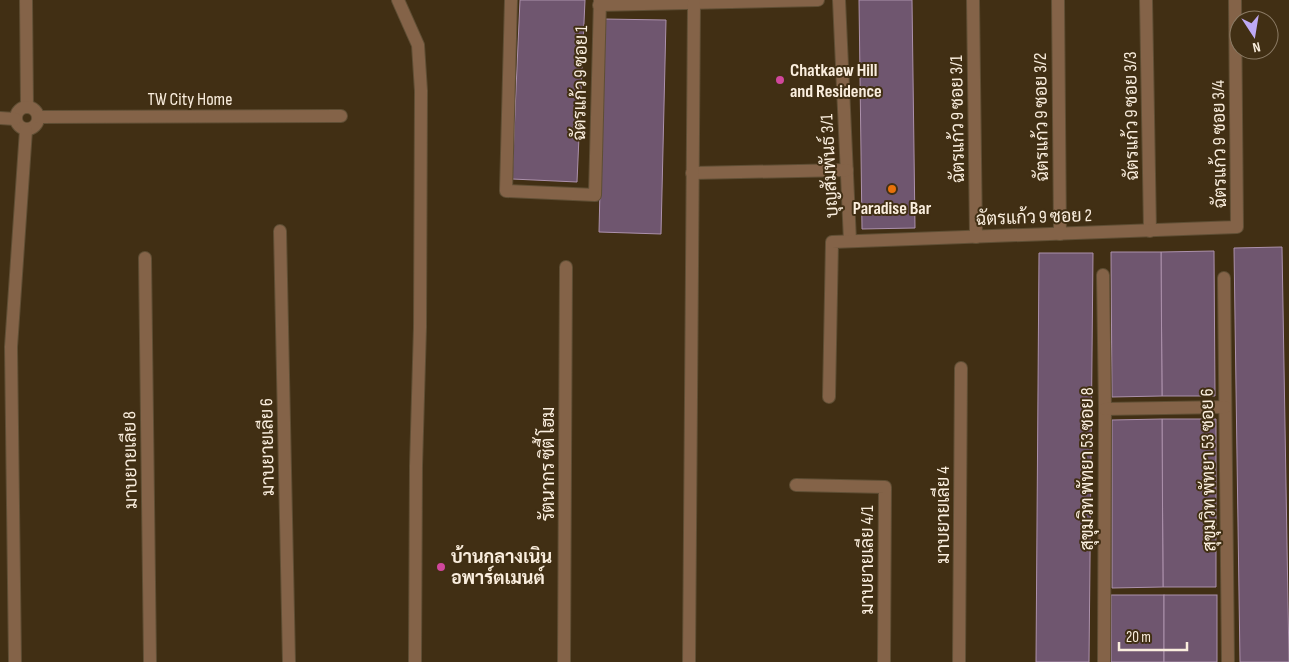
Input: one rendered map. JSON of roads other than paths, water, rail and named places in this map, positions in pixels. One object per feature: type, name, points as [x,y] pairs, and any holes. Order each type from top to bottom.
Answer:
[{"type":"street","points":[[26,0],[27,107]]},
{"type":"street","points":[[398,0],[418,45],[422,91],[415,662]]},
{"type":"street","name":"ฉัตรแก้ว 9 ซอย 1","points":[[511,0],[506,191],[596,195],[600,2],[694,3],[818,0]]},
{"type":"street","name":"บุญสัมพันธ์ 3/1","points":[[839,0],[850,241]]},
{"type":"street","name":"ฉัตรแก้ว 9 ซอย 3/1","points":[[973,0],[976,237]]},
{"type":"street","name":"ฉัตรแก้ว 9 ซอย 3/2","points":[[1058,0],[1060,234]]},
{"type":"street","name":"ฉัตรแก้ว 9 ซอย 3/3","points":[[1146,0],[1150,230]]},
{"type":"street","name":"ฉัตรแก้ว 9 ซอย 3/4","points":[[1235,0],[1237,227]]},
{"type":"street","points":[[689,662],[694,3]]},
{"type":"street","points":[[27,107],[35,110],[38,117],[36,126],[26,130],[21,128],[15,119],[16,113],[20,109],[27,107]]},
{"type":"street","name":"TW City Home","points":[[38,117],[342,116]]},
{"type":"street","points":[[0,118],[15,119]]},
{"type":"street","points":[[15,662],[6,347],[26,130]]},
{"type":"street","points":[[692,173],[847,170]]},
{"type":"street","name":"ฉัตรแก้ว 9 ซอย 2","points":[[830,397],[832,242],[1237,227]]},
{"type":"street","name":"มาบยายเลีย 6","points":[[280,232],[289,662]]},
{"type":"street","name":"มาบยายเลีย 8","points":[[144,258],[150,662]]},
{"type":"street","name":"รัตนากร ซิตี้ โฮม","points":[[564,662],[566,267]]},
{"type":"street","name":"สุขุมวิท พัทยา 53 ซอย 8","points":[[1103,275],[1105,410],[1104,662]]},
{"type":"street","name":"สุขุมวิท พัทยา 53 ซอย 6","points":[[1224,278],[1228,662]]},
{"type":"street","name":"มาบยายเลีย 4","points":[[959,662],[961,368]]},
{"type":"street","points":[[1105,410],[1224,406]]},
{"type":"street","name":"มาบยายเลีย 4/1","points":[[796,485],[885,487],[884,662]]},
{"type":"place","name":"Chatkaew Hill and Residence","points":[[780,80]]},
{"type":"place","name":"Paradise Bar","points":[[892,189]]},
{"type":"place","name":"บ้านกลางเนิน อพาร์ตเมนต์","points":[[441,567]]}]
